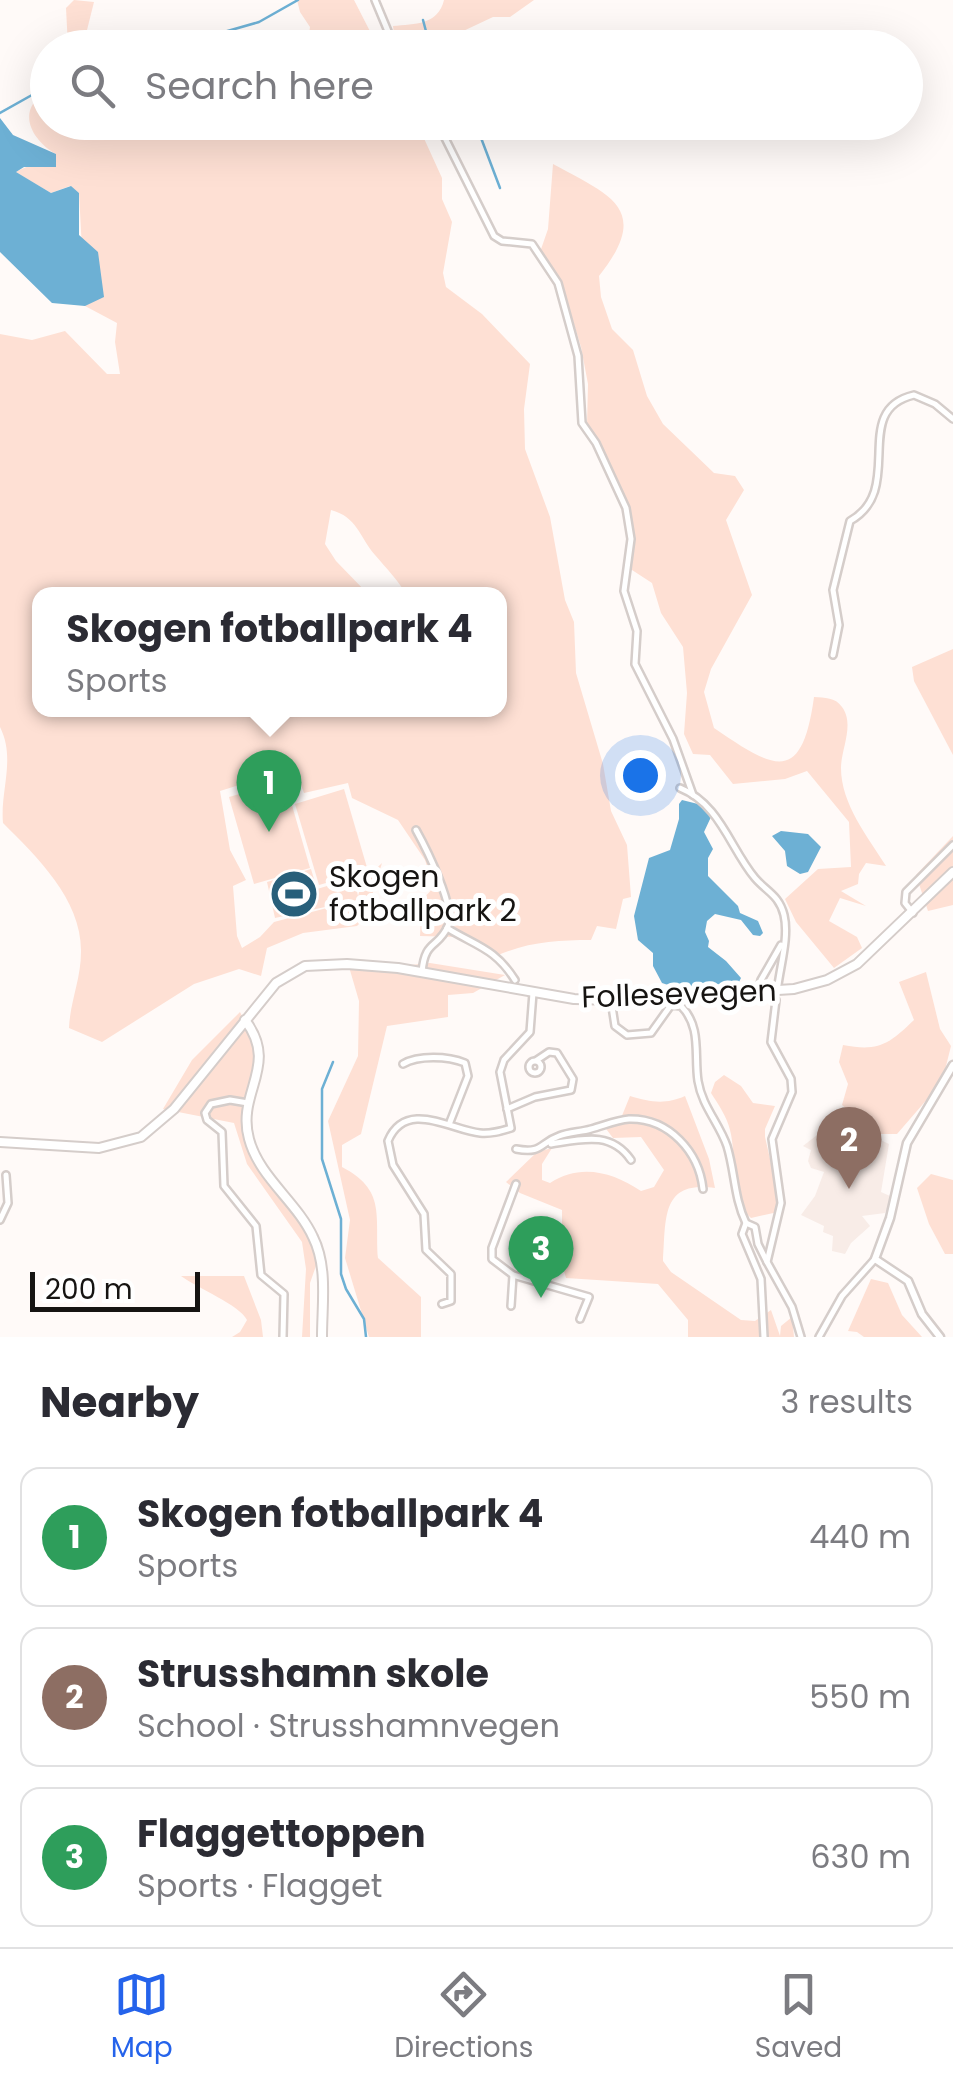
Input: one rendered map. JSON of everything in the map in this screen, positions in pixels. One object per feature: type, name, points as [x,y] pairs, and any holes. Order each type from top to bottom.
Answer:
[{"type":"main road","name":"Follesevegen","points":[[0,1142],[99,1148],[140,1137],[170,1115],[276,983],[305,966],[347,964],[422,972],[533,993],[611,1000],[803,987],[842,973],[870,954],[953,872]]},
{"type":"main road","points":[[242,1024],[255,1039],[261,1060],[248,1102],[246,1126],[253,1150],[308,1226],[318,1249],[322,1337]]},
{"type":"street","points":[[375,0],[388,30]]},
{"type":"street","points":[[446,140],[494,236],[502,242],[532,244],[558,283],[578,356],[582,423],[596,444],[628,519],[631,539],[624,591],[637,632],[634,664],[661,722],[673,738],[693,794]]},
{"type":"street","points":[[834,655],[839,624],[834,584],[850,521],[866,511],[874,494],[880,469],[880,424],[890,410],[910,396],[922,396],[953,420]]},
{"type":"street","points":[[680,788],[693,794],[720,821],[756,880],[776,896],[785,922],[778,986]]},
{"type":"street","points":[[416,830],[451,915],[447,928],[425,952],[422,972]]},
{"type":"street","points":[[913,913],[904,904],[905,895],[953,844]]},
{"type":"street","points":[[447,928],[484,946],[514,980]]},
{"type":"street","points":[[758,992],[772,957],[783,943]]},
{"type":"street","points":[[442,1304],[451,1302],[450,1274],[426,1250],[424,1214],[393,1166],[388,1145],[391,1134],[404,1123],[424,1120],[450,1122],[478,1133],[512,1128],[500,1084],[500,1068],[530,1032],[533,993]]},
{"type":"street","points":[[611,1000],[616,1026],[627,1034],[650,1033],[671,1005],[679,1005],[687,1012],[696,1040],[704,1104],[726,1145],[734,1192],[746,1223],[742,1234],[763,1288],[764,1337]]},
{"type":"street","points":[[767,1262],[779,1217],[780,1195],[772,1139],[788,1106],[792,1086],[771,1042],[776,1000]]},
{"type":"street","points":[[507,1109],[535,1097],[571,1090],[573,1079],[557,1054],[549,1052],[537,1060]]},
{"type":"street","points":[[402,1064],[408,1059],[429,1058],[465,1063],[466,1082],[450,1122]]},
{"type":"street","points":[[819,1337],[842,1296],[876,1259],[907,1144],[953,1065]]},
{"type":"street","points":[[248,1102],[223,1100],[207,1106],[204,1113],[222,1132],[225,1190],[256,1226],[258,1269],[265,1280],[284,1294],[283,1337]]},
{"type":"street","points":[[516,1149],[534,1151],[560,1136],[624,1120],[647,1122],[680,1139],[700,1166],[703,1189]]},
{"type":"street","points":[[548,1144],[607,1140],[619,1145],[631,1160]]},
{"type":"street","points":[[0,1220],[8,1203],[6,1174]]},
{"type":"street","points":[[516,1184],[490,1254],[498,1267],[512,1275],[589,1297],[580,1319]]},
{"type":"street","points":[[746,1223],[754,1227],[758,1244],[792,1307],[802,1337]]},
{"type":"street","points":[[532,1235],[532,1257]]},
{"type":"street","points":[[876,1259],[908,1282],[922,1314],[940,1337]]},
{"type":"street","points":[[511,1306],[512,1275]]},
{"type":"shaded area","points":[[74,0],[94,2],[87,30],[67,30],[66,8]]},
{"type":"shaded area","points":[[297,0],[354,0],[369,30],[310,30]]},
{"type":"shaded area","points":[[444,0],[534,0],[510,17],[493,17],[465,30],[394,30],[393,26],[431,19]]},
{"type":"shaded area","points":[[425,140],[442,178],[442,199],[452,222],[443,273],[446,287],[482,314],[530,364],[524,409],[525,449],[550,517],[565,600],[574,622],[576,673],[603,764],[611,811],[627,845],[631,897],[623,899],[616,929],[597,926],[591,940],[542,943],[496,956],[457,937],[420,936],[422,900],[434,887],[425,860],[398,820],[352,798],[348,783],[304,793],[296,771],[287,770],[220,791],[230,850],[246,880],[233,886],[237,936],[242,948],[274,922],[357,900],[275,918],[267,882],[311,869],[317,889],[354,878],[358,896],[362,882],[382,863],[365,918],[357,926],[303,933],[267,948],[261,976],[239,969],[194,984],[102,1042],[69,1028],[81,952],[74,915],[55,881],[3,823],[7,751],[0,727],[0,334],[32,340],[65,331],[107,374],[120,374],[115,342],[117,323],[85,306],[79,193],[70,186],[51,193],[15,172],[56,154],[40,141]]},
{"type":"shaded area","points":[[553,164],[606,195],[623,219],[615,253],[599,276],[601,297],[612,329],[633,350],[647,396],[663,424],[714,473],[735,476],[744,490],[726,520],[752,595],[711,669],[704,692],[714,728],[753,753],[782,761],[793,757],[802,745],[814,697],[836,701],[846,714],[842,781],[857,820],[886,866],[866,863],[858,884],[841,891],[866,906],[840,898],[829,921],[857,937],[862,948],[834,968],[796,922],[785,899],[818,869],[851,867],[849,822],[807,771],[785,779],[733,784],[710,755],[693,754],[684,734],[687,693],[683,647],[661,613],[652,583],[632,570],[632,520],[627,500],[587,424],[588,384],[581,347],[570,311],[539,255],[548,229]]},
{"type":"shaded area","points":[[953,649],[953,755],[914,681],[912,667]]},
{"type":"shaded area","points":[[285,781],[310,868],[254,884],[229,797]]},
{"type":"shaded area","points":[[344,789],[368,871],[319,885],[295,804]]},
{"type":"shaded area","points":[[953,836],[953,905],[928,911],[916,875]]},
{"type":"shaded area","points":[[347,960],[371,969],[430,963],[505,975],[473,993],[448,995],[448,1017],[387,1026],[361,1134],[342,1145],[342,1167],[366,1185],[372,1195],[378,1258],[421,1297],[421,1337],[369,1337],[345,1258],[350,1220],[328,1121],[358,1056],[359,1001]]},
{"type":"shaded area","points":[[926,972],[940,1029],[951,1046],[942,1082],[897,1134],[877,1134],[842,1105],[848,1084],[839,1062],[843,1045],[883,1044],[905,1028],[914,1020],[899,982]]},
{"type":"shaded area","points":[[240,1012],[262,1055],[246,1119],[257,1155],[308,1222],[317,1263],[310,1283],[310,1337],[302,1337],[306,1269],[302,1242],[247,1164],[234,1123],[163,1109],[192,1060]]},
{"type":"shaded area","points":[[724,1075],[741,1086],[753,1103],[775,1106],[765,1137],[779,1198],[778,1212],[751,1218],[739,1200],[730,1130],[711,1093],[715,1082]]},
{"type":"shaded area","points":[[630,1096],[658,1102],[685,1096],[709,1159],[715,1188],[697,1187],[676,1196],[667,1217],[663,1261],[671,1272],[741,1320],[755,1321],[771,1310],[780,1336],[781,1326],[792,1317],[794,1337],[688,1337],[688,1320],[658,1284],[566,1278],[562,1264],[562,1210],[520,1193],[506,1182],[537,1152],[552,1148],[542,1164],[542,1180],[550,1183],[573,1173],[596,1172],[641,1191],[654,1187],[664,1170],[641,1137],[613,1138],[604,1126],[619,1123]]},
{"type":"shaded area","points":[[830,1116],[889,1144],[881,1192],[890,1196],[889,1204],[885,1213],[862,1216],[870,1226],[845,1254],[832,1251],[833,1236],[823,1232],[824,1226],[801,1215],[815,1196],[824,1172],[811,1168],[811,1150],[803,1146],[826,1128]]},
{"type":"shaded area","points":[[931,1174],[953,1180],[953,1254],[945,1254],[929,1224],[917,1188]]},
{"type":"shaded area","points":[[181,1276],[244,1276],[261,1320],[263,1337],[232,1337],[247,1320],[243,1314]]},
{"type":"shaded area","points":[[871,1279],[888,1283],[902,1315],[922,1337],[864,1337],[848,1331]]},
{"type":"water","points":[[0,118],[13,135],[56,154],[56,167],[24,167],[16,172],[51,193],[71,186],[79,193],[79,235],[98,252],[104,297],[85,306],[52,303],[0,252]]},
{"type":"water","points":[[682,800],[698,804],[711,817],[704,832],[713,849],[708,858],[708,876],[738,906],[740,913],[758,921],[763,933],[753,935],[741,920],[715,914],[707,921],[708,947],[726,961],[741,978],[739,982],[680,989],[662,983],[653,966],[653,953],[638,940],[634,916],[649,858],[670,850]]},
{"type":"water","points":[[781,831],[808,834],[821,847],[808,872],[800,874],[787,866],[785,851],[772,836]]},
{"type":"waterway","points":[[231,30],[259,22],[298,0]]},
{"type":"waterway","points":[[423,20],[426,30]]},
{"type":"waterway","points":[[0,113],[30,96]]},
{"type":"waterway","points":[[482,140],[500,188]]},
{"type":"waterway","points":[[333,1062],[322,1089],[322,1159],[341,1219],[341,1274],[364,1319],[366,1337]]},
{"type":"place","name":"Skogen fotballpark 4","points":[[269,832]]},
{"type":"place","name":"Skogen fotballpark 2","points":[[294,894]]},
{"type":"place","name":"Strusshamn skole","points":[[849,1189]]},
{"type":"place","name":"Flaggettoppen","points":[[541,1298]]}]
